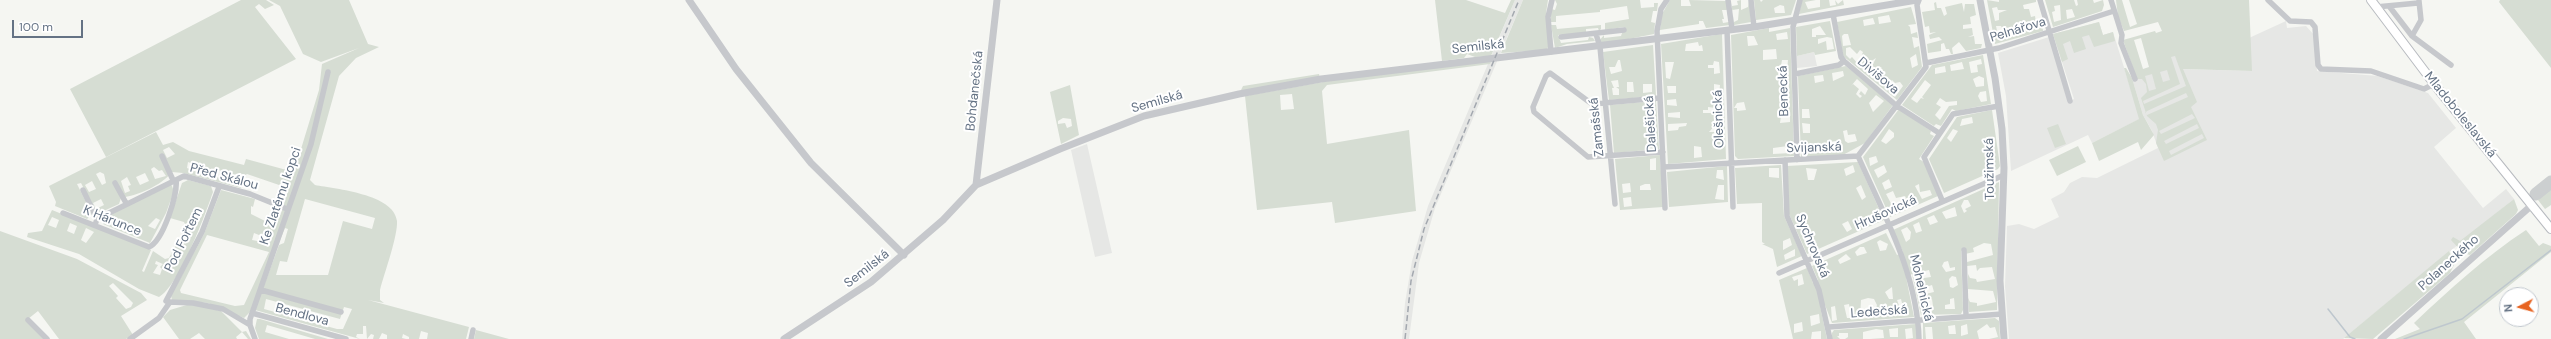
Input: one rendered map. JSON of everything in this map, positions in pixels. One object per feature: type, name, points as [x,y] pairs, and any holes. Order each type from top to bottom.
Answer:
[{"type":"main road","name":"Mladoboleslavská","points":[[2371,0],[2434,84],[2551,229]]},
{"type":"street","points":[[689,0],[736,69],[811,163],[904,255]]},
{"type":"street","name":"Bohdanečská","points":[[976,185],[997,0]]},
{"type":"street","points":[[1551,52],[1548,17],[1552,0]]},
{"type":"street","name":"Dalešická","points":[[1665,208],[1657,38],[1658,19],[1661,9],[1667,0]]},
{"type":"street","name":"Olešnická","points":[[1728,0],[1730,30],[1732,207]]},
{"type":"street","points":[[1751,0],[1754,27]]},
{"type":"street","name":"Benecká","points":[[1797,160],[1794,21],[1800,0]]},
{"type":"street","points":[[1918,0],[1926,63]]},
{"type":"street","name":"Semilská","points":[[784,339],[843,302],[904,255],[943,220],[976,185],[1060,149],[1165,110],[1320,79],[1600,47],[1657,38],[1754,27],[1918,0]]},
{"type":"street","name":"Toužimská","points":[[1980,0],[1999,106],[2004,175],[2001,269],[2004,339]]},
{"type":"street","points":[[2040,0],[2070,101]]},
{"type":"street","points":[[2110,0],[2122,35],[2121,43],[2135,79]]},
{"type":"street","points":[[2268,0],[2290,21],[2311,22],[2314,27],[2318,65],[2321,69],[2371,71],[2424,89],[2434,84]]},
{"type":"street","points":[[2376,7],[2416,2],[2414,10],[2419,14],[2420,24],[2412,36]]},
{"type":"street","points":[[2388,6],[2412,36],[2451,65]]},
{"type":"street","name":"Pelnářova","points":[[1926,63],[1990,50],[2114,12]]},
{"type":"street","name":"Divišova","points":[[1833,14],[1841,57],[1844,61],[1897,106],[1939,133]]},
{"type":"street","points":[[1561,37],[1624,30]]},
{"type":"street","points":[[1596,34],[1600,47]]},
{"type":"street","name":"Zamašská","points":[[1600,47],[1615,204]]},
{"type":"street","points":[[1795,74],[1839,65],[1844,61]]},
{"type":"street","name":"Svijanská","points":[[1664,167],[1858,156],[1926,67],[1926,63]]},
{"type":"street","name":"Ke Zlatému kopci","points":[[250,325],[252,313],[287,209],[311,144],[328,72]]},
{"type":"street","points":[[1660,98],[1589,103],[1550,73],[1546,76],[1533,109],[1588,157],[1663,152]]},
{"type":"street","points":[[1942,200],[1924,157],[1953,114],[1999,106]]},
{"type":"street","points":[[162,156],[175,180]]},
{"type":"street","name":"Mohelnická","points":[[1858,156],[1904,259],[1918,320],[1919,339]]},
{"type":"street","name":"Sychrovská","points":[[1785,160],[1787,216],[1819,290],[1829,327],[1830,339]]},
{"type":"street","name":"Hrušovická","points":[[1779,273],[1942,200],[2004,175]]},
{"type":"street","name":"Před Skálou","points":[[98,218],[184,176],[219,187],[250,194],[287,209]]},
{"type":"street","name":"K Hárunce","points":[[63,213],[146,246],[151,246],[165,224],[173,206],[178,189],[175,180]]},
{"type":"street","points":[[115,182],[126,203]]},
{"type":"street","name":"Pod Fořtem","points":[[166,301],[202,232],[219,187]]},
{"type":"street","points":[[83,190],[98,218],[95,225]]},
{"type":"street","name":"Polaneckého","points":[[2381,339],[2532,205]]},
{"type":"street","points":[[1964,250],[1966,316]]},
{"type":"street","points":[[261,290],[340,312]]},
{"type":"street","points":[[130,339],[159,318],[170,302],[193,302],[223,309],[250,325],[255,339]]},
{"type":"street","name":"Bendlova","points":[[252,313],[346,339]]},
{"type":"street","name":"Ledečská","points":[[1829,327],[2002,314]]},
{"type":"street","points":[[28,320],[47,339]]},
{"type":"street","points":[[470,339],[473,330]]},
{"type":"shaded area","points":[[241,0],[266,0],[274,5],[265,9],[259,4],[255,7],[296,59],[106,157],[70,89]]},
{"type":"shaded area","points":[[269,0],[349,0],[368,44],[379,47],[356,58],[339,76],[310,180],[315,185],[363,194],[386,205],[393,212],[397,221],[397,228],[380,290],[380,300],[384,303],[368,300],[469,327],[466,339],[427,339],[428,333],[421,331],[419,339],[409,339],[409,337],[403,334],[402,338],[406,339],[387,339],[387,335],[382,333],[379,339],[373,339],[374,335],[371,334],[367,339],[366,326],[363,326],[363,334],[357,334],[356,337],[360,339],[255,310],[279,245],[284,243],[288,229],[285,228],[251,311],[244,318],[208,303],[172,300],[171,296],[204,234],[221,190],[255,199],[253,207],[251,206],[251,214],[267,222],[271,220],[274,208],[281,213],[285,201],[276,201],[283,190],[282,186],[247,174],[244,176],[241,188],[183,173],[172,172],[156,186],[135,195],[121,198],[119,204],[97,214],[81,183],[77,184],[92,214],[87,219],[55,206],[56,202],[49,186],[156,132],[163,145],[173,142],[189,151],[244,165],[246,159],[294,172],[319,90],[322,64],[359,48],[321,62],[303,54],[280,6]],"holes":[[[169,147],[175,154],[167,158],[163,150]],[[188,162],[201,167],[199,173],[187,168]],[[154,167],[159,171],[162,170],[166,176],[155,179],[151,169]],[[215,169],[222,171],[220,178],[208,174],[209,170]],[[100,172],[104,174],[106,183],[102,185],[96,174]],[[145,173],[149,181],[140,185],[136,177]],[[127,177],[131,185],[128,186],[130,191],[125,193],[121,181]],[[92,181],[96,189],[89,192],[85,185]],[[101,199],[104,205],[96,209],[93,203]],[[305,199],[375,218],[372,229],[343,221],[328,275],[276,275],[280,261],[287,262]],[[254,233],[269,239],[268,243],[252,240]],[[207,235],[269,252],[244,305],[235,306],[181,293],[180,290]],[[266,299],[340,319],[344,307],[352,309],[343,329],[337,329],[264,309]]]},
{"type":"shaded area","points":[[1435,0],[1466,0],[1505,13],[1511,0],[1515,0],[1491,56],[1475,57],[1467,54],[1464,58],[1442,61]]},
{"type":"shaded area","points":[[1515,0],[1523,0],[1435,208],[1419,263],[1409,339],[1402,339],[1405,303],[1412,261],[1428,206]]},
{"type":"shaded area","points":[[1523,0],[1548,0],[1546,13],[1549,46],[1546,50],[1501,53]]},
{"type":"shaded area","points":[[1555,0],[1640,0],[1641,8],[1654,7],[1654,3],[1658,3],[1657,11],[1653,11],[1651,22],[1655,23],[1654,34],[1603,44],[1599,41],[1604,35],[1604,38],[1621,36],[1624,27],[1605,30],[1605,23],[1629,19],[1627,6],[1600,10],[1600,12],[1556,16],[1556,22],[1551,22],[1551,9],[1555,10],[1557,4]]},
{"type":"shaded area","points":[[1670,0],[1681,0],[1681,6],[1691,6],[1689,0],[1726,1],[1730,25],[1706,28],[1703,21],[1699,21],[1699,24],[1660,30],[1662,14]],"holes":[[[1722,10],[1727,10],[1729,22],[1723,23],[1722,19],[1724,19]]]},
{"type":"shaded area","points":[[1731,0],[1732,6],[1738,5],[1737,1],[1741,0],[1741,10],[1748,7],[1749,0],[1751,22],[1734,25],[1733,14],[1734,22],[1738,20],[1739,9],[1732,10]]},
{"type":"shaded area","points":[[1754,0],[1760,0],[1761,2],[1763,0],[1796,0],[1791,15],[1756,20]],"holes":[[[1780,5],[1784,6],[1785,13],[1775,13],[1774,8]]]},
{"type":"shaded area","points":[[1802,0],[1816,0],[1805,2],[1808,9],[1820,7],[1820,0],[1829,0],[1830,6],[1836,5],[1835,0],[1838,4],[1843,0],[1844,5],[1799,14]]},
{"type":"shaded area","points":[[1987,0],[1999,2],[1999,0],[2036,0],[2036,2],[2023,5],[2024,9],[2029,9],[2031,17],[2035,16],[2036,23],[2042,22],[2043,31],[1995,44]],"holes":[[[1997,7],[1998,10],[2007,10],[1999,13],[1999,20],[1995,21],[1992,8]],[[1996,26],[2001,26],[2002,28],[2011,29],[2003,35],[2003,39],[1999,40]]]},
{"type":"shaded area","points":[[2045,0],[2074,0],[2076,6],[2078,5],[2077,0],[2093,0],[2094,3],[2103,0],[2104,5],[2102,11],[2053,27]],"holes":[[[2060,5],[2061,20],[2054,22],[2052,12],[2055,11],[2054,6]],[[2072,9],[2075,17],[2067,19],[2066,10]]]},
{"type":"shaded area","points":[[2116,0],[2122,0],[2130,27],[2137,24],[2129,0],[2249,0],[2252,71],[2183,69],[2197,102],[2191,107],[2207,140],[2164,161],[2156,143],[2158,130],[2156,124],[2147,116],[2146,114],[2147,115],[2188,97],[2186,93],[2146,112],[2141,98],[2147,92],[2146,84],[2142,79],[2137,79],[2123,40],[2155,31],[2156,33],[2162,31],[2158,22],[2124,31],[2118,16]],"holes":[[[2141,38],[2149,67],[2143,69],[2134,40]],[[2175,56],[2186,86],[2144,104],[2143,101],[2180,84],[2171,57]],[[2167,70],[2170,80],[2163,82],[2160,72]],[[2152,74],[2156,89],[2149,91],[2145,76]],[[2192,114],[2195,118],[2161,134],[2159,131]],[[2197,124],[2199,128],[2166,144],[2164,141]],[[2202,134],[2204,138],[2171,155],[2169,151]]]},
{"type":"shaded area","points":[[2500,0],[2551,0],[2551,68],[2499,2]]},
{"type":"shaded area","points":[[1936,2],[1937,8],[1941,8],[1944,16],[1947,14],[1945,7],[1962,3],[1964,12],[1965,4],[1974,4],[1976,15],[1970,17],[1971,24],[1963,25],[1963,29],[1972,28],[1973,35],[1968,37],[1974,36],[1975,44],[1982,44],[1981,48],[1966,51],[1959,42],[1952,48],[1953,54],[1951,54],[1949,49],[1946,49],[1944,43],[1941,44],[1941,51],[1928,53],[1927,44],[1942,40],[1939,37],[1930,39],[1929,35],[1936,32],[1930,33],[1929,26],[1925,27],[1922,12],[1935,10],[1934,3]]},
{"type":"shaded area","points":[[1911,7],[1916,24],[1908,25],[1910,27],[1911,34],[1917,32],[1918,38],[1912,37],[1914,48],[1919,46],[1922,67],[1897,100],[1843,56],[1837,22]],"holes":[[[1889,15],[1891,22],[1879,24],[1878,17]],[[1873,18],[1875,24],[1864,26],[1863,20]],[[1844,34],[1848,34],[1851,45],[1843,46],[1842,36]],[[1850,47],[1857,54],[1860,50],[1863,52],[1858,64],[1852,57],[1850,59],[1846,55],[1846,48]],[[1916,54],[1918,65],[1912,68],[1910,58]],[[1876,58],[1872,66],[1876,69],[1879,66],[1882,68],[1876,72],[1881,75],[1878,80],[1861,67],[1865,62],[1867,64]],[[1892,80],[1895,83],[1900,82],[1903,86],[1895,97],[1891,93],[1895,88],[1890,83]]]},
{"type":"shaded area","points":[[1830,21],[1836,51],[1815,55],[1814,52],[1797,56],[1796,27]],"holes":[[[1820,26],[1826,35],[1816,35],[1816,37],[1812,37],[1812,29]],[[1827,37],[1832,38],[1834,49],[1827,50],[1826,41],[1818,44],[1818,39]]]},
{"type":"shaded area","points":[[2286,21],[2287,28],[2306,26],[2315,36],[2317,71],[2378,76],[2428,93],[2456,128],[2434,147],[2483,208],[2506,189],[2514,199],[2343,339],[2009,339],[2005,286],[2007,226],[2019,224],[2034,229],[2059,217],[2051,199],[2064,192],[2070,183],[2082,177],[2097,178],[2158,148],[2152,131],[2143,115],[2132,78],[2175,53],[2181,69],[2251,71],[2249,38]]},
{"type":"shaded area","points":[[2099,22],[2103,35],[2113,32],[2140,119],[2092,143],[2088,135],[2011,171],[2006,96],[1998,53],[2049,37],[2068,102],[2074,99],[2053,34]]},
{"type":"shaded area","points":[[2099,22],[2103,35],[2113,32],[2115,41],[2094,47],[2089,35],[2082,37],[2086,49],[2074,53],[2070,41],[2063,44],[2068,59],[2062,62],[2053,34]]},
{"type":"shaded area","points":[[1551,25],[1556,25],[1557,29],[1601,25],[1601,29],[1599,31],[1598,28],[1586,29],[1586,33],[1558,35],[1561,43],[1588,40],[1589,37],[1593,38],[1595,41],[1567,44],[1555,48]]},
{"type":"shaded area","points":[[1769,28],[1769,32],[1790,28],[1794,156],[1738,159],[1735,156],[1731,35]],"holes":[[[1787,32],[1788,39],[1777,40],[1776,34]],[[1747,36],[1754,36],[1758,45],[1748,46]],[[1776,49],[1777,59],[1763,60],[1763,50]],[[1782,60],[1788,60],[1787,71],[1780,71]],[[1781,78],[1789,80],[1789,94],[1785,96],[1781,94]],[[1744,102],[1746,110],[1737,111],[1737,108],[1734,108],[1737,103]],[[1781,116],[1790,116],[1790,122],[1780,123]],[[1791,147],[1791,153],[1773,154],[1773,148]]]},
{"type":"shaded area","points":[[1722,34],[1726,159],[1668,164],[1661,44]],"holes":[[[1698,42],[1699,46],[1702,45],[1703,51],[1685,51],[1686,44]],[[1714,61],[1719,62],[1720,73],[1714,74],[1714,68],[1708,68],[1708,65],[1713,65]],[[1665,62],[1674,62],[1670,79],[1666,78]],[[1714,84],[1720,85],[1719,96],[1714,96]],[[1667,86],[1676,86],[1676,93],[1668,93]],[[1676,99],[1677,106],[1667,105],[1667,100]],[[1716,103],[1721,104],[1722,118],[1715,117],[1714,113],[1703,113],[1703,110],[1708,110],[1708,107],[1716,108]],[[1680,112],[1680,118],[1668,117],[1668,113]],[[1687,123],[1686,126],[1679,127],[1678,130],[1668,131],[1668,124]],[[1716,124],[1722,125],[1722,138],[1712,138],[1712,134],[1716,132],[1709,132]],[[1694,146],[1701,147],[1702,157],[1694,158]]]},
{"type":"shaded area","points":[[1653,45],[1656,96],[1609,100],[1603,52]],"holes":[[[1618,60],[1620,60],[1622,71],[1611,74],[1609,67],[1615,67]],[[1618,80],[1619,87],[1616,87],[1619,89],[1619,95],[1613,95],[1612,88],[1614,88],[1611,81]],[[1627,82],[1633,82],[1634,92],[1627,92]],[[1643,84],[1652,84],[1652,92],[1643,93]]]},
{"type":"shaded area","points":[[1814,52],[1817,66],[1797,68],[1797,56]]},
{"type":"shaded area","points":[[1983,55],[1991,104],[1956,111],[1952,109],[1941,126],[1936,124],[1934,126],[1902,105],[1932,65]],"holes":[[[1981,59],[1982,64],[1977,65],[1978,72],[1971,73],[1969,62]],[[1962,62],[1964,69],[1951,71],[1950,65]],[[1945,66],[1946,72],[1935,74],[1935,68]],[[1979,76],[1984,78],[1984,86],[1976,87],[1973,79]],[[1925,80],[1931,85],[1922,97],[1924,99],[1921,98],[1917,103],[1911,99]],[[1986,91],[1987,101],[1981,102],[1978,96],[1980,92]],[[1940,98],[1946,102],[1957,101],[1957,105],[1949,106],[1940,120],[1935,115],[1941,107],[1936,104]]]},
{"type":"shaded area","points":[[1492,59],[1490,64],[1327,85],[1322,91],[1327,144],[1409,130],[1416,211],[1335,223],[1332,202],[1257,210],[1245,96],[1345,78]],"holes":[[[1292,94],[1294,109],[1281,110],[1280,95]]]},
{"type":"shaded area","points":[[1846,66],[1893,105],[1865,143],[1843,155],[1801,157],[1798,76]],"holes":[[[1843,71],[1844,76],[1833,81],[1832,73]],[[1823,75],[1824,81],[1815,83],[1814,76]],[[1857,79],[1868,89],[1865,95],[1861,91],[1859,94],[1862,96],[1860,98],[1856,94],[1859,89],[1853,84],[1851,86]],[[1876,95],[1884,101],[1873,112],[1869,103]],[[1802,109],[1809,109],[1810,118],[1802,118]],[[1802,123],[1810,124],[1810,133],[1803,133]],[[1847,130],[1848,135],[1855,134],[1857,141],[1848,143],[1845,141],[1843,131]],[[1835,141],[1838,151],[1829,152],[1829,142]]]},
{"type":"shaded area","points":[[2124,68],[2126,68],[2132,78],[2143,115],[2154,135],[2141,150],[2138,142],[2099,161],[2092,143],[2139,119]]},
{"type":"shaded area","points":[[1319,74],[1320,79],[1239,94],[1243,86]]},
{"type":"shaded area","points":[[1070,85],[1079,135],[1061,144],[1050,92]],"holes":[[[1063,118],[1071,119],[1072,126],[1067,128],[1065,123],[1058,124],[1058,121]]]},
{"type":"shaded area","points":[[1656,101],[1659,149],[1614,153],[1610,105]]},
{"type":"shaded area","points":[[1899,109],[1931,131],[1930,134],[1934,136],[1919,159],[1924,162],[1938,196],[1890,217],[1863,157]],"holes":[[[1889,129],[1894,133],[1894,137],[1886,144],[1881,141]],[[1876,156],[1878,162],[1870,166],[1869,158]],[[1884,165],[1887,172],[1878,178],[1874,170]],[[1889,179],[1892,187],[1885,190],[1882,183]],[[1919,184],[1920,192],[1930,190],[1932,195],[1922,199],[1915,186]],[[1893,191],[1896,198],[1905,196],[1906,198],[1898,203],[1899,206],[1894,209],[1886,194]]]},
{"type":"shaded area","points":[[1992,110],[2000,166],[1998,169],[1944,193],[1929,159],[1957,117]],"holes":[[[1972,117],[1973,123],[1960,126],[1962,119]],[[1953,129],[1958,131],[1951,142],[1947,138]]]},
{"type":"shaded area","points":[[2058,124],[2066,144],[2055,148],[2047,128]]},
{"type":"shaded area","points":[[1087,144],[1112,253],[1095,257],[1071,150]]},
{"type":"shaded area","points":[[2078,146],[2086,162],[2057,176],[2049,160]]},
{"type":"shaded area","points":[[1660,155],[1663,207],[1620,210],[1615,159]],"holes":[[[1656,158],[1656,170],[1650,170],[1650,159]],[[1630,183],[1631,192],[1623,193],[1622,184]],[[1650,184],[1651,190],[1640,190],[1640,186]],[[1631,197],[1632,206],[1624,207],[1623,198]]]},
{"type":"shaded area","points":[[1858,162],[1884,220],[1807,254],[1789,214],[1787,166]],"holes":[[[1853,165],[1855,172],[1846,176],[1844,169]],[[1806,168],[1817,169],[1814,180],[1808,180]],[[1861,185],[1866,197],[1862,200],[1856,188]],[[1848,221],[1852,229],[1847,232],[1842,224]]]},
{"type":"shaded area","points":[[1781,165],[1784,216],[1802,256],[1777,267],[1773,249],[1762,244],[1765,244],[1762,242],[1762,203],[1737,204],[1735,168]],"holes":[[[1769,168],[1779,168],[1779,178],[1769,177]],[[1790,238],[1792,245],[1783,250],[1783,241]],[[1795,249],[1795,256],[1785,260],[1784,255]]]},
{"type":"shaded area","points":[[1727,166],[1728,202],[1669,207],[1667,172]],"holes":[[[1717,170],[1723,170],[1724,180],[1716,178]],[[1718,185],[1724,185],[1724,200],[1715,199]]]},
{"type":"shaded area","points":[[188,180],[211,186],[213,192],[198,232],[183,265],[167,290],[159,297],[139,289],[79,254],[27,237],[28,233],[42,231],[52,210],[151,250],[142,271],[144,272],[153,251],[165,259],[169,258],[186,226],[184,222],[170,218],[182,183]],"holes":[[[52,217],[59,220],[56,228],[48,225]],[[70,223],[77,226],[74,234],[67,231]],[[86,228],[94,232],[86,243],[81,240]],[[156,261],[163,264],[160,267],[162,269],[160,275],[153,273],[158,265],[155,264]]]},
{"type":"shaded area","points":[[1999,182],[1997,310],[1969,312],[1968,298],[1970,302],[1977,303],[1977,306],[1996,302],[1993,291],[1968,289],[1968,274],[1970,278],[1976,279],[1977,282],[1995,279],[1992,267],[1980,268],[1977,271],[1976,265],[1967,266],[1967,262],[1993,255],[1991,244],[1984,243],[1973,248],[1974,252],[1965,254],[1964,249],[1961,251],[1963,310],[1961,314],[1921,315],[1912,274],[1906,277],[1914,317],[1832,323],[1825,305],[1820,306],[1827,339],[1821,339],[1821,331],[1812,332],[1811,339],[1793,339],[1779,280],[1807,268],[1813,283],[1818,280],[1812,266],[1886,233],[1897,255],[1903,252],[1893,230]],"holes":[[[1964,200],[1968,200],[1971,206],[1965,209],[1967,211],[1964,213],[1961,206]],[[1955,207],[1957,216],[1946,219],[1942,212]],[[1934,215],[1938,222],[1930,225],[1927,218]],[[1919,222],[1922,231],[1916,233],[1913,225]],[[1907,227],[1911,232],[1910,239],[1906,242],[1901,230]],[[1880,240],[1888,244],[1886,250],[1880,251],[1877,242]],[[1860,247],[1864,247],[1867,253],[1857,256],[1855,252]],[[1846,254],[1851,259],[1840,264],[1838,260]],[[1948,261],[1950,268],[1955,267],[1955,270],[1946,272],[1942,266],[1944,262]],[[1929,270],[1931,277],[1917,279],[1916,273]],[[1802,274],[1804,284],[1798,286],[1798,279],[1794,281],[1792,277]],[[1952,276],[1956,277],[1958,285],[1953,288],[1950,287],[1949,279]],[[1932,285],[1934,292],[1921,295],[1920,289]],[[1892,287],[1893,299],[1889,299],[1885,292]],[[1868,298],[1874,299],[1877,305],[1875,311],[1868,312],[1868,318],[1860,319],[1861,300]],[[1954,298],[1955,309],[1945,309],[1945,305],[1950,304],[1950,299]],[[1901,299],[1902,303],[1907,303],[1908,310],[1901,311],[1897,300]],[[1932,299],[1933,306],[1930,306],[1930,310],[1924,311],[1922,301]],[[1849,304],[1851,318],[1847,318],[1844,305]],[[1835,306],[1837,320],[1832,321],[1831,307]],[[1819,314],[1820,323],[1811,326],[1810,316]],[[1802,322],[1803,331],[1794,333],[1794,324]]]},
{"type":"shaded area","points":[[171,184],[174,191],[166,213],[150,243],[103,224],[103,219]],"holes":[[[156,218],[160,220],[155,229],[148,226]]]},
{"type":"shaded area","points":[[2551,187],[2551,205],[2545,209],[2538,200]]},
{"type":"shaded area","points":[[2514,199],[2518,210],[2516,214],[2470,255],[2463,253],[2451,240],[2453,237],[2460,241]]},
{"type":"shaded area","points":[[2526,230],[2539,246],[2543,243],[2551,246],[2551,252],[2508,287],[2499,287],[2499,294],[2464,322],[2476,339],[2395,339],[2420,329],[2414,323],[2427,310],[2482,262]]},
{"type":"shaded area","points":[[0,231],[77,259],[141,293],[147,300],[121,316],[133,335],[126,339],[59,339],[38,311],[28,319],[48,339],[0,339]],"holes":[[[113,283],[133,303],[131,307],[126,309],[116,298],[118,296],[109,286]]]},
{"type":"shaded area","points":[[2449,251],[2455,263],[2450,273],[2373,339],[2344,338]]},
{"type":"shaded area","points":[[190,304],[221,311],[242,332],[236,337],[237,339],[205,339],[199,333],[190,339],[179,339],[163,317],[170,310]]},
{"type":"shaded area","points":[[1995,318],[1999,321],[2000,339],[1989,339],[1998,337],[1995,327],[1990,328],[1987,324],[1977,331],[1979,339],[1933,339],[1932,327],[1925,327],[1926,339],[1923,339],[1923,323]],"holes":[[[1967,324],[1968,334],[1961,336],[1961,326]],[[1955,325],[1956,334],[1949,334],[1948,326]]]},
{"type":"shaded area","points":[[257,319],[328,339],[315,339],[267,325],[265,332],[289,339],[259,339],[255,328]]},
{"type":"shaded area","points":[[1916,324],[1917,339],[1906,339],[1870,339],[1884,338],[1883,330],[1876,329],[1863,332],[1863,339],[1845,339],[1848,337],[1848,333],[1839,333],[1839,336],[1837,336],[1840,339],[1832,339],[1832,333],[1834,330]],"holes":[[[1898,328],[1898,337],[1890,337],[1889,329]],[[1912,328],[1913,338],[1906,339],[1905,329]]]},
{"type":"shaded area","points":[[476,330],[509,339],[474,339]]},
{"type":"shaded area","points":[[246,331],[251,339],[248,339],[242,332]]},
{"type":"waterway","points":[[2404,339],[2462,319],[2551,250]]},
{"type":"waterway","points":[[2328,309],[2350,337],[2355,339]]},
{"type":"taxiway","points":[[2536,194],[2551,182]]},
{"type":"railway","points":[[1405,339],[1411,281],[1424,229],[1519,0]]}]
